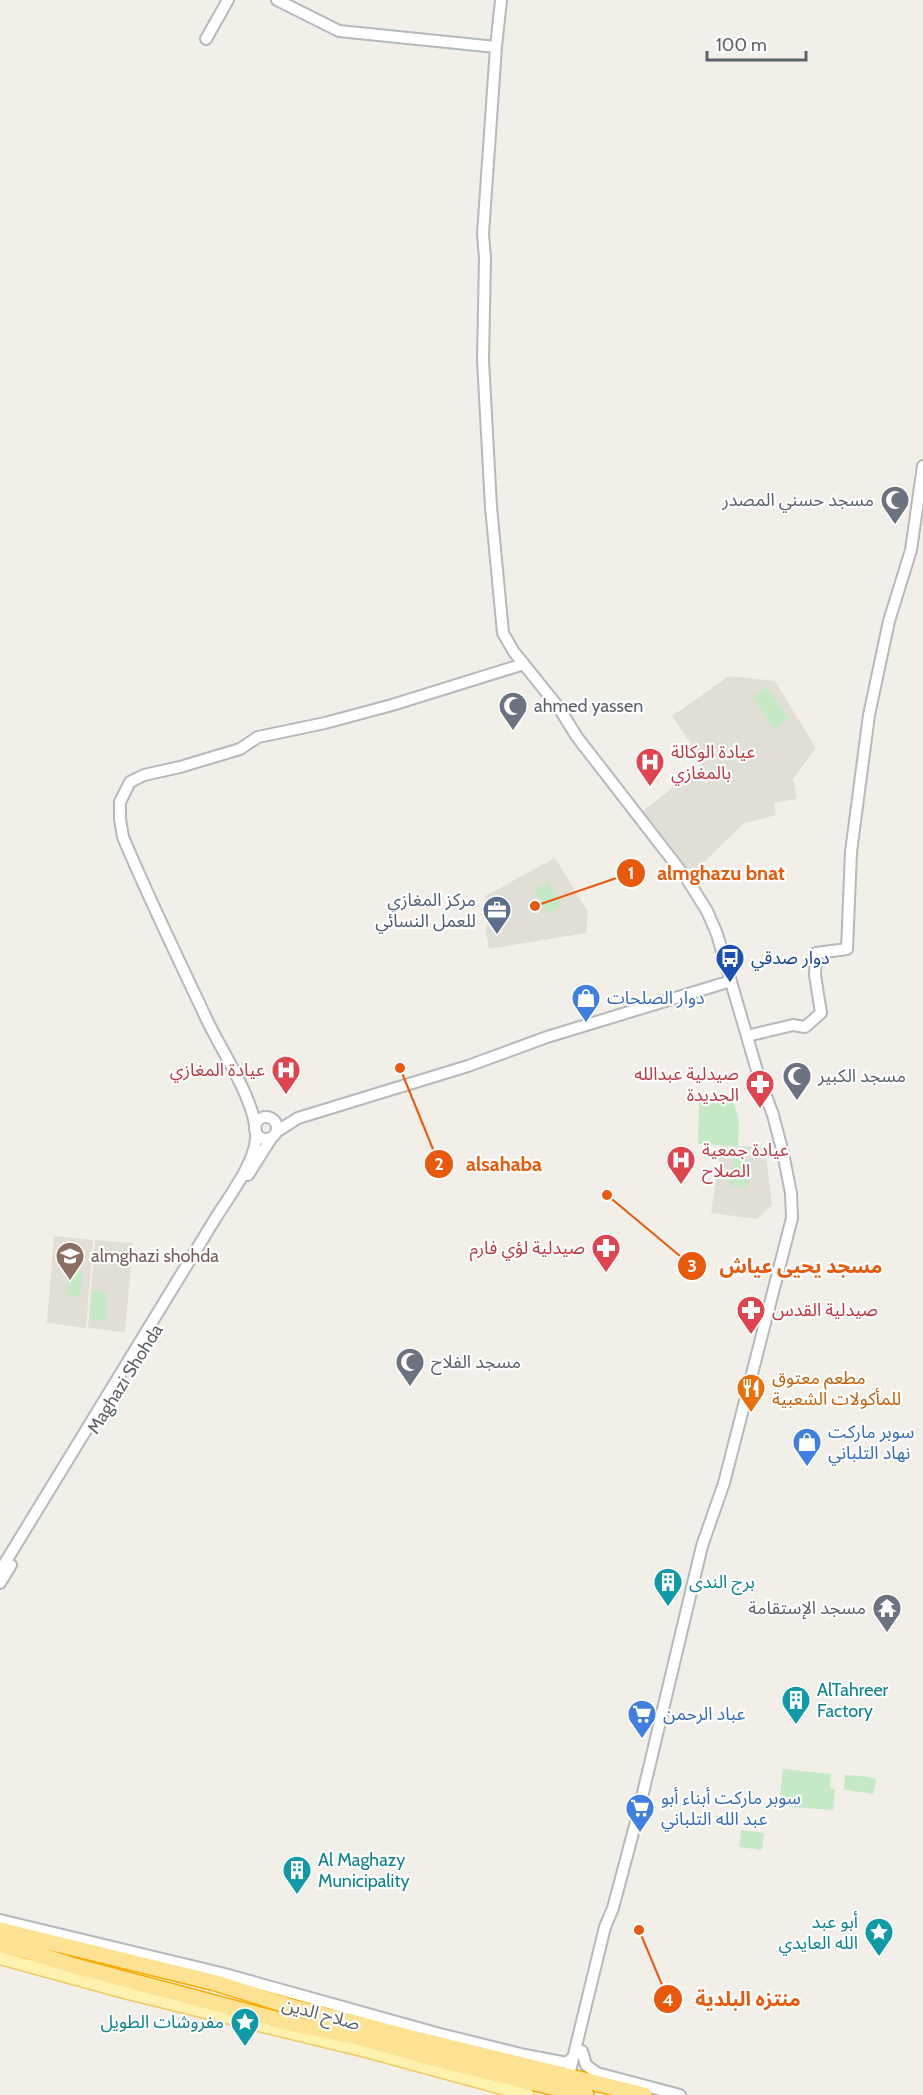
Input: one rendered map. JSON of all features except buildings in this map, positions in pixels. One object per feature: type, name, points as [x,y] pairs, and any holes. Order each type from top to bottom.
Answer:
[{"type":"highway","name":"صلاح الدين","points":[[0,1929],[71,1965],[132,1979],[294,2024],[357,2037],[447,2062],[574,2086],[644,2095]]},
{"type":"highway","name":"صلاح الدين","points":[[0,1945],[31,1945],[216,1983],[292,2007],[574,2086]]},
{"type":"highway","points":[[132,1979],[138,1995]]},
{"type":"highway","points":[[357,2037],[366,2050]]},
{"type":"main road","points":[[0,1958],[138,1995],[366,2050],[528,2095]]},
{"type":"street","points":[[207,39],[228,0]]},
{"type":"street","points":[[277,0],[339,31],[495,47]]},
{"type":"street","points":[[501,0],[495,47],[483,234],[485,258],[483,360],[491,507],[503,633],[514,652],[559,708],[578,737],[687,879],[707,911],[714,926],[773,1115],[791,1193],[792,1218],[724,1483],[702,1546],[637,1818],[609,1920],[605,1927],[578,2054],[574,2086]]},
{"type":"street","points":[[747,1036],[793,1025],[805,1027],[821,1013],[815,975],[816,953],[847,949],[851,852],[869,715],[889,621],[911,550],[923,466]]},
{"type":"street","points":[[274,1135],[262,1138],[256,1129],[245,1094],[208,1022],[123,837],[120,802],[130,782],[144,775],[240,749],[258,737],[325,723],[392,705],[495,675],[524,664]]},
{"type":"street","points":[[247,1172],[274,1135],[292,1120],[468,1066],[547,1037],[731,981]]},
{"type":"street","points":[[247,1172],[254,1150],[259,1120],[268,1118],[276,1124],[274,1135]]},
{"type":"street","name":"Maghazi Shohda","points":[[0,1571],[247,1172]]},
{"type":"street","name":"Maghazi Shohda","points":[[0,1583],[149,1341],[247,1172]]},
{"type":"street","points":[[0,1920],[221,1973],[440,2034],[525,2055],[567,2062],[578,2054]]},
{"type":"street","points":[[578,2054],[585,2065],[597,2073],[680,2095]]},
{"type":"shaded area","points":[[729,676],[775,681],[816,748],[793,779],[797,799],[774,803],[776,815],[743,824],[692,874],[644,812],[698,769],[703,761],[672,716]]},
{"type":"shaded area","points":[[555,858],[588,912],[586,933],[489,949],[485,896]]},
{"type":"shaded area","points":[[721,1146],[765,1146],[772,1205],[757,1219],[711,1213]]},
{"type":"shaded area","name":"almghazi shohda","points":[[54,1236],[93,1240],[86,1328],[47,1323]]},
{"type":"shaded area","points":[[95,1240],[133,1243],[125,1332],[88,1328]]},
{"type":"green space","points":[[767,687],[789,719],[774,729],[753,697]]},
{"type":"green space","points":[[548,881],[562,906],[548,914],[534,889]]},
{"type":"green space","points":[[731,1094],[739,1121],[738,1146],[698,1144],[699,1100]]},
{"type":"green space","points":[[734,1157],[750,1160],[746,1188],[729,1185]]},
{"type":"green space","points":[[69,1269],[82,1270],[80,1297],[67,1295]]},
{"type":"green space","points":[[92,1290],[107,1292],[105,1321],[89,1320]]},
{"type":"green space","points":[[783,1769],[831,1774],[830,1788],[835,1789],[833,1810],[779,1806]]},
{"type":"green space","points":[[845,1775],[870,1777],[876,1780],[873,1794],[841,1789],[844,1789]]},
{"type":"green space","points":[[741,1830],[764,1833],[762,1850],[739,1847]]},
{"type":"place","name":"مسجد حسني المصدر","points":[[895,526]]},
{"type":"place","name":"ahmed yassen","points":[[513,732]]},
{"type":"place","name":"عيادة الوكالة بالمغازي","points":[[650,788]]},
{"type":"place","name":"almghazu bnat","points":[[535,906]]},
{"type":"place","name":"مركز المغازي للعمل النسائي","points":[[497,936]]},
{"type":"place","name":"دوار صدقي","points":[[730,984]]},
{"type":"place","name":"دوار الصلحات","points":[[586,1024]]},
{"type":"place","name":"alsahaba","points":[[400,1068]]},
{"type":"place","name":"عيادة المغازي","points":[[286,1096]]},
{"type":"place","name":"مسجد الكبير","points":[[797,1102]]},
{"type":"place","name":"صيدلية عبدالله الجديدة","points":[[760,1110]]},
{"type":"place","name":"عيادة جمعية الصلاح","points":[[681,1186]]},
{"type":"place","name":"مسجد يحيى عياش","points":[[607,1195]]},
{"type":"place","name":"صيدلية لؤي فارم","points":[[606,1274]]},
{"type":"place","name":"almghazi shohda","points":[[70,1282]]},
{"type":"place","name":"صيدلية القدس","points":[[751,1336]]},
{"type":"place","name":"مسجد الفلاح","points":[[410,1388]]},
{"type":"place","name":"مطعم معتوق للمأكولات الشعبية","points":[[751,1414]]},
{"type":"place","name":"سوبر ماركت نهاد التلباني","points":[[807,1468]]},
{"type":"place","name":"برج الندى","points":[[668,1608]]},
{"type":"place","name":"مسجد الإستقامة","points":[[887,1634]]},
{"type":"place","name":"AlTahreer Factory","points":[[796,1726]]},
{"type":"place","name":"عباد الرحمن","points":[[642,1740]]},
{"type":"place","name":"سوبر ماركت أبناء أبو عبد الله التلباني","points":[[640,1834]]},
{"type":"place","name":"Al Maghazy Municipality","points":[[297,1896]]},
{"type":"place","name":"منتزه البلدية","points":[[639,1930]]},
{"type":"place","name":"أبو عبد الله العايدي","points":[[879,1958]]},
{"type":"place","name":"مفروشات الطويل","points":[[245,2048]]}]
